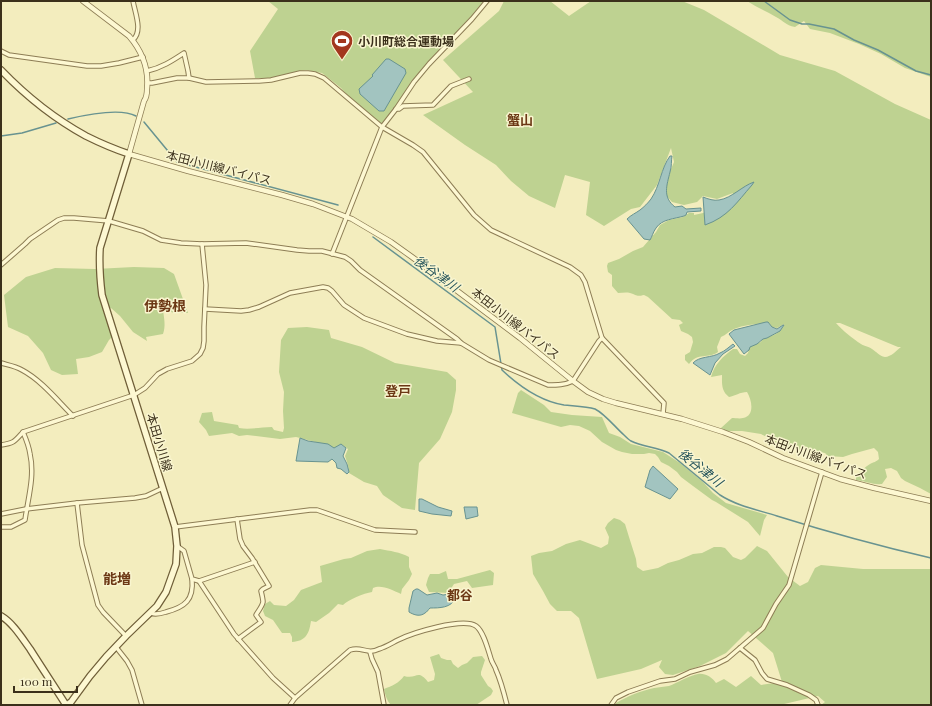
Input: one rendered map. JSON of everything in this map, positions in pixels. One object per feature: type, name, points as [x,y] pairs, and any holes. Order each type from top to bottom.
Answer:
[{"type":"main road","name":"本田小川線バイパス","points":[[1,70],[24,93],[65,123],[88,137],[129,154]]},
{"type":"main road","name":"本田小川線","points":[[66,705],[71,702],[90,676],[126,636],[157,606],[166,592],[176,564],[177,546],[175,527],[102,295],[100,279],[100,248],[129,154]]},
{"type":"main road","points":[[1,616],[5,618],[19,634],[66,705]]},
{"type":"street","points":[[83,1],[133,40],[143,57],[147,71],[148,83],[146,98],[129,154]]},
{"type":"street","points":[[133,1],[139,29],[138,34],[133,40]]},
{"type":"street","points":[[332,254],[382,128],[414,82],[487,1]]},
{"type":"street","points":[[1,51],[9,55],[87,66],[101,66],[143,57]]},
{"type":"street","points":[[147,71],[170,62],[184,53],[189,78]]},
{"type":"street","points":[[148,83],[177,78],[189,78],[206,82],[259,81],[271,80],[300,73],[315,74],[324,78],[382,128],[413,145],[422,152],[474,215],[491,230],[570,267],[580,276],[585,282],[602,338],[664,403],[663,414]]},
{"type":"street","points":[[396,109],[403,106],[433,105],[451,86],[469,79]]},
{"type":"street","name":"本田小川線バイパス","points":[[129,154],[188,171],[282,194],[346,216],[370,229],[407,253],[520,338],[573,381],[588,392],[603,399],[682,418],[749,442],[784,458],[860,484],[931,500]]},
{"type":"street","points":[[1,265],[30,239],[58,220],[64,218],[74,218],[109,221],[144,231],[161,240],[202,244],[246,243],[297,250],[322,251],[345,257],[360,270],[461,343],[489,360],[548,385],[558,386],[573,381],[602,338]]},
{"type":"street","points":[[1,445],[15,442],[23,432],[134,395],[146,388],[158,374],[167,369],[192,361],[200,354],[204,341],[206,285],[202,244]]},
{"type":"street","points":[[205,309],[249,310],[290,293],[323,287],[332,291],[344,305],[364,318],[407,334],[437,341],[461,343]]},
{"type":"street","points":[[1,363],[14,366],[30,375],[73,416]]},
{"type":"street","points":[[1,527],[11,527],[25,520],[32,477],[32,465],[23,432]]},
{"type":"street","points":[[611,705],[616,698],[628,692],[716,665],[727,659],[763,628],[776,604],[789,585],[822,472]]},
{"type":"street","points":[[1,514],[26,509],[135,498],[146,496],[163,488]]},
{"type":"street","points":[[77,503],[82,545],[98,605],[126,636]]},
{"type":"street","points":[[175,527],[317,510],[376,530],[415,532]]},
{"type":"street","points":[[237,519],[240,539],[243,546],[255,562],[269,586],[261,591],[263,601],[256,615],[261,622],[238,639]]},
{"type":"street","points":[[150,613],[160,614],[177,609],[188,601],[192,594],[192,578],[184,551],[177,546]]},
{"type":"street","points":[[200,581],[255,562]]},
{"type":"street","points":[[192,578],[200,581],[238,639],[273,678],[295,698]]},
{"type":"street","points":[[290,705],[295,698],[350,650],[360,648],[370,652],[378,650],[399,639],[432,628],[452,624],[473,624],[477,626],[488,646],[507,705]]},
{"type":"street","points":[[116,647],[132,670],[142,705]]},
{"type":"street","points":[[740,648],[755,660],[767,679],[787,685],[809,695],[816,700],[818,705]]},
{"type":"street","points":[[370,652],[378,672],[384,705]]},
{"type":"green space","name":"小川町総合運動場","points":[[268,1],[485,1],[447,43],[381,125],[341,88],[322,73],[306,70],[271,78],[255,78],[250,51],[278,9]]},
{"type":"green space","points":[[504,1],[550,1],[569,16],[591,1],[682,1],[704,10],[780,55],[835,71],[895,104],[931,120],[931,494],[905,481],[901,478],[897,471],[891,468],[885,469],[887,477],[882,484],[856,480],[856,476],[868,465],[879,459],[878,452],[874,448],[843,457],[828,456],[825,453],[820,452],[811,453],[805,449],[786,449],[761,434],[742,431],[724,431],[721,428],[732,418],[747,417],[751,411],[751,403],[747,392],[729,397],[726,395],[722,387],[722,375],[711,377],[714,369],[722,358],[733,349],[737,349],[740,354],[745,356],[748,353],[750,345],[761,342],[762,339],[775,334],[781,330],[784,324],[777,328],[772,327],[769,323],[738,327],[721,337],[717,347],[718,352],[696,358],[689,364],[685,360],[685,355],[690,352],[693,342],[692,337],[681,331],[679,325],[683,323],[680,320],[672,319],[648,297],[644,295],[638,296],[628,293],[618,293],[612,286],[612,275],[608,272],[608,263],[643,247],[660,225],[669,220],[683,217],[689,213],[694,213],[694,215],[703,213],[731,196],[733,193],[717,199],[703,196],[697,202],[684,205],[672,202],[664,193],[668,176],[674,162],[671,148],[657,185],[640,207],[631,209],[604,226],[586,215],[590,182],[565,175],[555,208],[529,196],[511,181],[496,165],[423,115],[473,92],[443,60],[499,11]],"holes":[[[836,323],[840,323],[898,347],[901,347],[894,353],[885,357],[851,337]]]},
{"type":"green space","points":[[747,1],[931,1],[931,77],[905,68],[881,54],[859,44],[830,33],[810,29],[804,21],[795,27],[789,25]]},
{"type":"green space","points":[[134,267],[164,268],[174,274],[188,313],[175,313],[163,310],[165,325],[163,334],[146,337],[147,341],[133,332],[120,316],[111,308],[104,311],[112,337],[102,352],[89,357],[76,359],[78,374],[62,375],[51,370],[43,353],[28,336],[8,327],[4,295],[26,277],[55,268],[95,269]]},
{"type":"green space","points":[[307,327],[329,330],[331,338],[362,347],[395,363],[447,372],[456,380],[456,390],[452,412],[440,439],[419,463],[415,510],[402,508],[383,495],[377,486],[364,482],[349,473],[345,456],[348,449],[341,444],[334,449],[327,445],[296,437],[280,439],[247,435],[239,436],[232,433],[209,436],[199,422],[202,413],[212,412],[214,421],[238,425],[239,428],[243,429],[272,427],[274,430],[283,432],[284,392],[279,372],[281,340],[288,328]]},
{"type":"green space","points":[[521,390],[544,405],[551,412],[602,417],[609,433],[620,437],[631,444],[663,452],[680,463],[726,503],[767,515],[764,520],[760,536],[748,522],[712,500],[669,466],[661,462],[655,454],[632,454],[622,452],[602,442],[590,431],[579,426],[570,425],[561,427],[512,413],[518,393]]},
{"type":"green space","points":[[614,518],[625,524],[637,567],[643,571],[658,568],[693,554],[702,553],[714,547],[725,548],[733,557],[741,560],[757,546],[767,551],[788,577],[800,586],[808,582],[815,568],[821,565],[863,569],[931,569],[931,705],[821,705],[825,702],[818,696],[780,705],[615,705],[621,700],[639,692],[669,686],[687,677],[698,674],[708,676],[716,683],[724,679],[736,687],[751,676],[761,685],[782,682],[773,653],[748,631],[726,653],[700,666],[673,675],[665,674],[659,667],[662,660],[641,669],[597,679],[579,618],[571,611],[557,611],[550,604],[533,574],[531,556],[552,551],[566,544],[580,540],[601,548],[608,544],[609,537],[605,528]]},
{"type":"green space","points":[[380,549],[409,557],[409,567],[412,574],[402,589],[401,594],[383,587],[373,588],[372,592],[356,597],[343,605],[338,604],[329,613],[316,622],[311,621],[306,636],[301,640],[292,642],[290,633],[282,633],[273,620],[265,616],[263,611],[265,604],[270,601],[274,605],[286,606],[294,600],[301,590],[322,582],[320,566],[351,558],[367,551]]},
{"type":"green space","points":[[490,570],[494,573],[493,585],[472,588],[467,581],[454,584],[448,593],[429,592],[426,585],[430,574],[439,574],[446,571],[448,579],[457,579]]},
{"type":"green space","points":[[439,654],[441,658],[451,660],[458,668],[467,663],[473,657],[482,656],[485,660],[481,675],[493,691],[491,695],[476,705],[391,705],[388,702],[384,689],[400,681],[404,676],[412,677],[419,675],[428,682],[434,680],[435,674],[430,657]]},
{"type":"water","points":[[386,59],[389,59],[405,69],[406,73],[384,111],[379,111],[360,94],[359,89],[373,76],[372,75]]},
{"type":"water","points":[[670,156],[672,156],[671,166],[666,191],[668,199],[675,207],[682,206],[686,209],[701,208],[701,211],[687,212],[684,216],[665,221],[656,228],[650,240],[644,239],[627,219],[641,209],[651,199],[664,166]]},
{"type":"water","points":[[754,182],[737,203],[726,213],[713,222],[705,225],[703,197],[715,200],[724,199]]},
{"type":"water","points":[[766,322],[777,329],[784,325],[780,331],[750,347],[744,354],[729,334],[734,330]]},
{"type":"water","points":[[733,344],[735,346],[723,354],[715,363],[710,375],[693,363],[699,359],[717,355]]},
{"type":"water","points":[[300,438],[308,441],[328,444],[334,448],[341,444],[346,448],[343,456],[349,472],[347,474],[341,469],[337,468],[336,463],[332,459],[328,462],[296,461]]},
{"type":"water","points":[[653,466],[678,489],[670,499],[645,487],[650,470]]},
{"type":"water","points":[[419,499],[452,511],[451,516],[419,511]]},
{"type":"water","points":[[464,507],[477,507],[478,516],[466,519]]},
{"type":"water","points":[[416,589],[427,595],[437,593],[443,595],[450,594],[455,598],[448,606],[430,608],[423,614],[415,615],[409,612],[409,608],[413,591]]},
{"type":"waterway","points":[[764,1],[790,20],[802,24],[834,29],[854,40],[878,50],[916,71],[931,75]]},
{"type":"waterway","name":"後谷津川","points":[[68,119],[112,112],[136,116]]},
{"type":"waterway","name":"後谷津川","points":[[144,122],[177,162],[338,205]]},
{"type":"waterway","name":"後谷津川","points":[[1,136],[22,133],[56,123]]},
{"type":"waterway","name":"後谷津川","points":[[373,237],[495,327],[502,370],[515,382],[530,392],[555,403],[584,407],[599,411],[630,441],[669,453],[720,495],[733,502],[834,533],[931,558]]},
{"type":"place","name":"小川町総合運動場","points":[[342,60]]},
{"type":"district","name":"蟹山","points":[[520,119]]},
{"type":"district","name":"伊勢根","points":[[165,305]]},
{"type":"district","name":"登戸","points":[[398,390]]},
{"type":"district","name":"能増","points":[[117,578]]},
{"type":"district","name":"都谷","points":[[460,594]]}]
